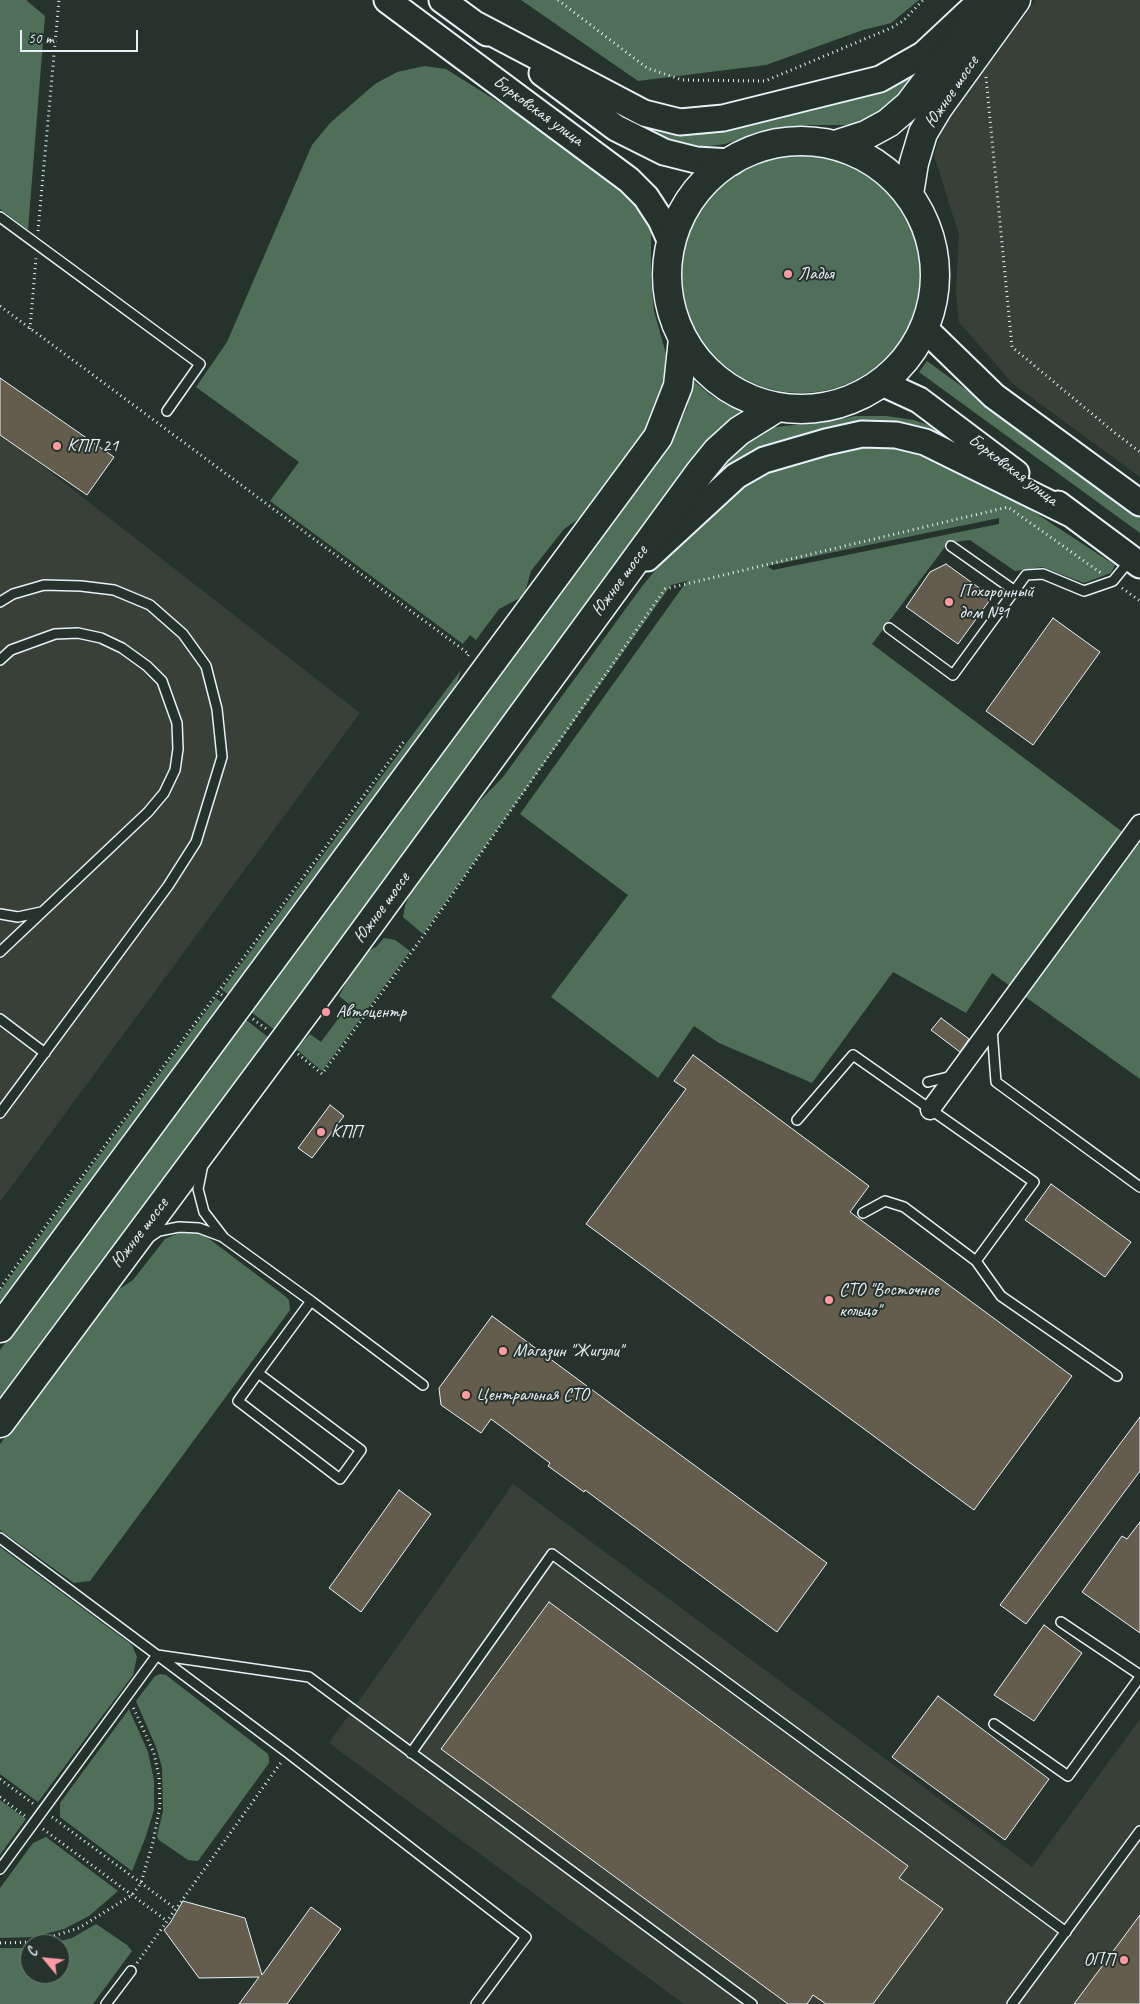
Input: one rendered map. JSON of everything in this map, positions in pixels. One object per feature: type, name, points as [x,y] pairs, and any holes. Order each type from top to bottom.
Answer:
[{"type":"main road","name":"Борковская улица","points":[[387,0],[629,180],[646,197],[661,220],[670,240]]},
{"type":"main road","name":"Борковская улица","points":[[442,0],[625,132],[664,152],[696,160],[732,162]]},
{"type":"main road","points":[[475,24],[644,113],[680,122],[723,118],[880,79],[924,54],[982,0]]},
{"type":"main road","name":"Южное шоссе","points":[[838,144],[866,135],[888,123],[909,105],[988,0]]},
{"type":"main road","name":"Южное шоссе","points":[[909,194],[914,163],[923,133],[938,108],[1016,0]]},
{"type":"main road","points":[[791,141],[838,144],[878,163],[909,194],[930,233],[936,276],[934,296],[924,329],[907,358],[882,383],[861,396],[839,405],[803,409],[776,408],[757,403],[720,383],[694,357],[683,339],[669,301],[667,281],[670,240],[694,194],[709,178],[732,162],[770,145],[791,141]]},
{"type":"main road","points":[[924,329],[994,396],[1140,503]]},
{"type":"main road","points":[[0,1328],[658,437],[678,386],[683,339]]},
{"type":"main road","name":"Борковская улица","points":[[882,383],[919,400],[1136,562]]},
{"type":"main road","name":"Южное шоссе","points":[[0,1423],[717,451],[739,431],[776,408]]},
{"type":"main road","points":[[586,628],[637,568],[736,476],[764,460],[826,442],[862,434],[896,435],[925,442],[1071,514]]},
{"type":"street","points":[[930,1110],[1140,824]]},
{"type":"lane","points":[[0,217],[200,364],[167,410]]},
{"type":"lane","points":[[951,546],[1015,591]]},
{"type":"lane","points":[[889,628],[953,675],[1026,576],[1043,574],[1084,591],[1113,581],[1136,562]]},
{"type":"lane","points":[[0,602],[13,594],[44,585],[81,586],[114,590],[150,605],[183,634],[206,666],[217,709],[222,756],[196,842],[168,886],[0,1113]]},
{"type":"lane","points":[[0,660],[11,650],[55,634],[78,633],[101,638],[122,648],[147,666],[162,681],[177,723],[178,749],[175,770],[164,792],[148,812],[0,952]]},
{"type":"lane","points":[[0,914],[18,917],[44,911]]},
{"type":"lane","points":[[0,1019],[45,1053]]},
{"type":"lane","points":[[992,1026],[996,1082],[1140,1187]]},
{"type":"lane","points":[[797,1120],[853,1055],[1034,1182],[976,1261]]},
{"type":"lane","points":[[928,1082],[955,1076]]},
{"type":"lane","points":[[214,1135],[203,1162],[198,1189],[204,1212],[224,1238]]},
{"type":"lane","points":[[863,1212],[885,1201],[904,1207],[976,1261],[1001,1296],[1116,1376]]},
{"type":"lane","points":[[117,1264],[142,1242],[159,1231],[179,1227],[199,1228],[224,1238],[423,1385]]},
{"type":"lane","points":[[258,1373],[362,1450],[340,1479],[238,1401],[258,1373],[310,1301]]},
{"type":"lane","points":[[0,1538],[288,1753],[526,1937],[476,2004]]},
{"type":"lane","points":[[411,1753],[552,1554],[1066,1932]]},
{"type":"lane","points":[[994,1724],[1068,1776],[1140,1676],[1061,1622]]},
{"type":"lane","points":[[0,1869],[157,1655]]},
{"type":"lane","points":[[157,1655],[309,1677],[752,2004]]},
{"type":"lane","points":[[1012,2004],[1140,1831]]},
{"type":"lane","points":[[106,2004],[131,1972]]},
{"type":"path","points":[[30,329],[59,0]]},
{"type":"path","points":[[558,0],[647,68],[682,80],[765,81],[892,28],[903,21],[923,0]]},
{"type":"path","points":[[986,75],[1012,347],[1114,433],[1140,452]]},
{"type":"path","points":[[0,1288],[218,992]]},
{"type":"path","points":[[0,1943],[34,1942],[79,1928],[132,1895],[140,1883],[153,1842],[160,1806],[159,1777],[154,1753],[128,1695]]},
{"type":"path","points":[[131,1972],[288,1753]]},
{"type":"path","points":[[0,1779],[176,1909]]},
{"type":"path","points":[[0,1797],[168,1921]]},
{"type":"shaded area","points":[[1036,0],[1140,0],[1140,477],[1013,384],[959,322],[956,292],[959,235],[934,155],[944,123]]},
{"type":"shaded area","points":[[0,433],[360,713],[0,1202]]},
{"type":"shaded area","name":"ОПП","points":[[513,1484],[1032,1867],[1140,1719],[1140,2004],[684,2004],[329,1743]]},
{"type":"green space","points":[[0,0],[26,0],[45,16],[28,230],[0,209]]},
{"type":"green space","points":[[521,0],[919,0],[891,23],[863,30],[766,65],[638,81]]},
{"type":"green space","points":[[935,53],[900,99],[885,111],[849,125],[811,125],[767,130],[725,144],[692,148],[661,138],[630,118],[650,124]]},
{"type":"green space","points":[[425,66],[446,69],[524,118],[530,109],[620,180],[649,221],[654,311],[666,354],[664,399],[656,419],[588,512],[564,529],[531,571],[524,596],[499,609],[476,640],[470,635],[463,644],[270,501],[299,462],[196,387],[227,342],[312,145],[330,123],[375,84],[397,72]]},
{"type":"green space","points":[[789,155],[813,155],[836,160],[857,169],[877,182],[893,198],[906,218],[915,239],[920,262],[918,297],[911,320],[893,350],[877,366],[857,379],[836,388],[813,393],[789,393],[766,388],[745,379],[725,366],[709,350],[696,330],[687,309],[682,286],[682,262],[687,239],[696,218],[709,198],[725,182],[745,169],[766,160]]},
{"type":"green space","points":[[927,361],[1140,516],[1140,533],[919,372]]},
{"type":"green space","points":[[693,380],[710,395],[740,412],[723,425],[701,449],[275,1030],[251,1012],[673,438],[687,408]]},
{"type":"green space","points":[[855,416],[886,416],[914,420],[931,426],[953,443],[911,428],[704,489],[735,448],[766,428],[833,421]]},
{"type":"green space","points":[[875,444],[904,444],[1014,499],[1115,565],[1111,573],[1084,583],[1042,567],[1015,571],[970,540],[948,543],[872,644],[1140,845],[1140,1079],[992,973],[966,1013],[893,972],[812,1083],[719,1043],[694,1026],[658,1078],[551,997],[628,895],[520,814],[687,581],[671,585],[423,934],[403,917],[405,906],[413,887],[474,807],[503,777],[643,585],[690,529],[767,465]],"holes":[[[999,518],[999,524],[773,570],[767,566]]]},
{"type":"green space","points":[[461,670],[453,694],[231,996],[222,990]]},
{"type":"green space","points":[[384,938],[395,940],[410,951],[322,1071],[296,1049],[310,1034],[321,1042],[349,1004],[339,996],[354,968],[364,953],[376,947]]},
{"type":"green space","points":[[216,998],[225,1005],[0,1310],[0,1291]]},
{"type":"green space","points":[[245,1019],[269,1038],[0,1401],[0,1350]]},
{"type":"green space","points":[[183,1231],[204,1235],[285,1296],[289,1300],[290,1310],[90,1581],[74,1583],[0,1530],[0,1444],[110,1295],[133,1280],[165,1239]]},
{"type":"green space","points":[[0,1547],[132,1645],[137,1657],[133,1675],[38,1802],[0,1774]]},
{"type":"green space","points":[[160,1674],[166,1675],[268,1754],[269,1758],[269,1763],[198,1861],[188,1860],[159,1840],[157,1836],[163,1811],[162,1767],[156,1747],[136,1701],[155,1676]]},
{"type":"green space","points":[[129,1709],[148,1752],[154,1780],[154,1810],[132,1871],[60,1817],[60,1803]]},
{"type":"green space","points":[[0,1800],[26,1819],[0,1855]]},
{"type":"green space","points":[[46,1837],[118,1891],[89,1916],[64,1929],[45,1934],[20,1934],[20,1937],[0,1938],[0,1888],[33,1843]]},
{"type":"green space","points":[[96,1924],[127,1945],[132,1951],[93,2004],[0,2004],[0,1948],[20,1948],[20,1984],[70,1984],[70,1939]]},
{"type":"building","name":"КПП 21","points":[[0,378],[114,457],[87,495],[0,435]]},
{"type":"building","name":"Похоронный дом №1","points":[[946,564],[992,597],[958,644],[906,607],[930,572]]},
{"type":"building","points":[[1053,618],[1100,652],[1033,745],[986,711]]},
{"type":"building","points":[[941,1018],[969,1039],[960,1052],[931,1030]]},
{"type":"building","name":"СТО \"Восточное кольцо\"","points":[[693,1055],[869,1186],[850,1212],[1072,1376],[974,1510],[586,1224],[686,1089],[674,1081]]},
{"type":"building","name":"КПП","points":[[330,1105],[344,1116],[312,1158],[298,1148]]},
{"type":"building","points":[[1051,1184],[1131,1242],[1105,1277],[1025,1220]]},
{"type":"building","points":[[492,1316],[827,1563],[777,1632],[585,1490],[584,1492],[548,1466],[550,1463],[491,1419],[481,1433],[441,1405],[439,1388]]},
{"type":"building","points":[[1140,1417],[1140,1471],[1026,1624],[1000,1605]]},
{"type":"building","points":[[399,1490],[431,1514],[361,1612],[329,1588]]},
{"type":"building","points":[[1140,1522],[1140,1633],[1082,1592],[1122,1536],[1127,1539]]},
{"type":"building","points":[[549,1602],[908,1866],[899,1878],[943,1909],[873,2004],[826,2004],[813,1995],[807,2004],[788,2004],[441,1749]]},
{"type":"building","points":[[1044,1625],[1082,1653],[1034,1721],[994,1695]]},
{"type":"building","points":[[938,1696],[1049,1779],[1005,1840],[892,1757]]},
{"type":"building","points":[[183,1901],[245,1918],[262,1975],[311,1907],[341,1929],[287,2004],[239,2004],[259,1977],[199,1978],[164,1930]]},
{"type":"building","name":"ОПП","points":[[1140,1915],[1140,2004],[1074,2004]]},
{"type":"place","name":"Ладья","points":[[788,274]]},
{"type":"place","name":"КПП 21","points":[[57,446]]},
{"type":"place","name":"Похоронный дом №1","points":[[949,602]]},
{"type":"place","name":"Автоцентр","points":[[326,1012]]},
{"type":"place","name":"КПП","points":[[321,1132]]},
{"type":"place","name":"СТО \"Восточное кольцо\"","points":[[829,1300]]},
{"type":"place","name":"Магазин \"Жигули\"","points":[[503,1351]]},
{"type":"place","name":"Центральная СТО","points":[[466,1395]]},
{"type":"place","name":"ОПП","points":[[1124,1960]]}]
